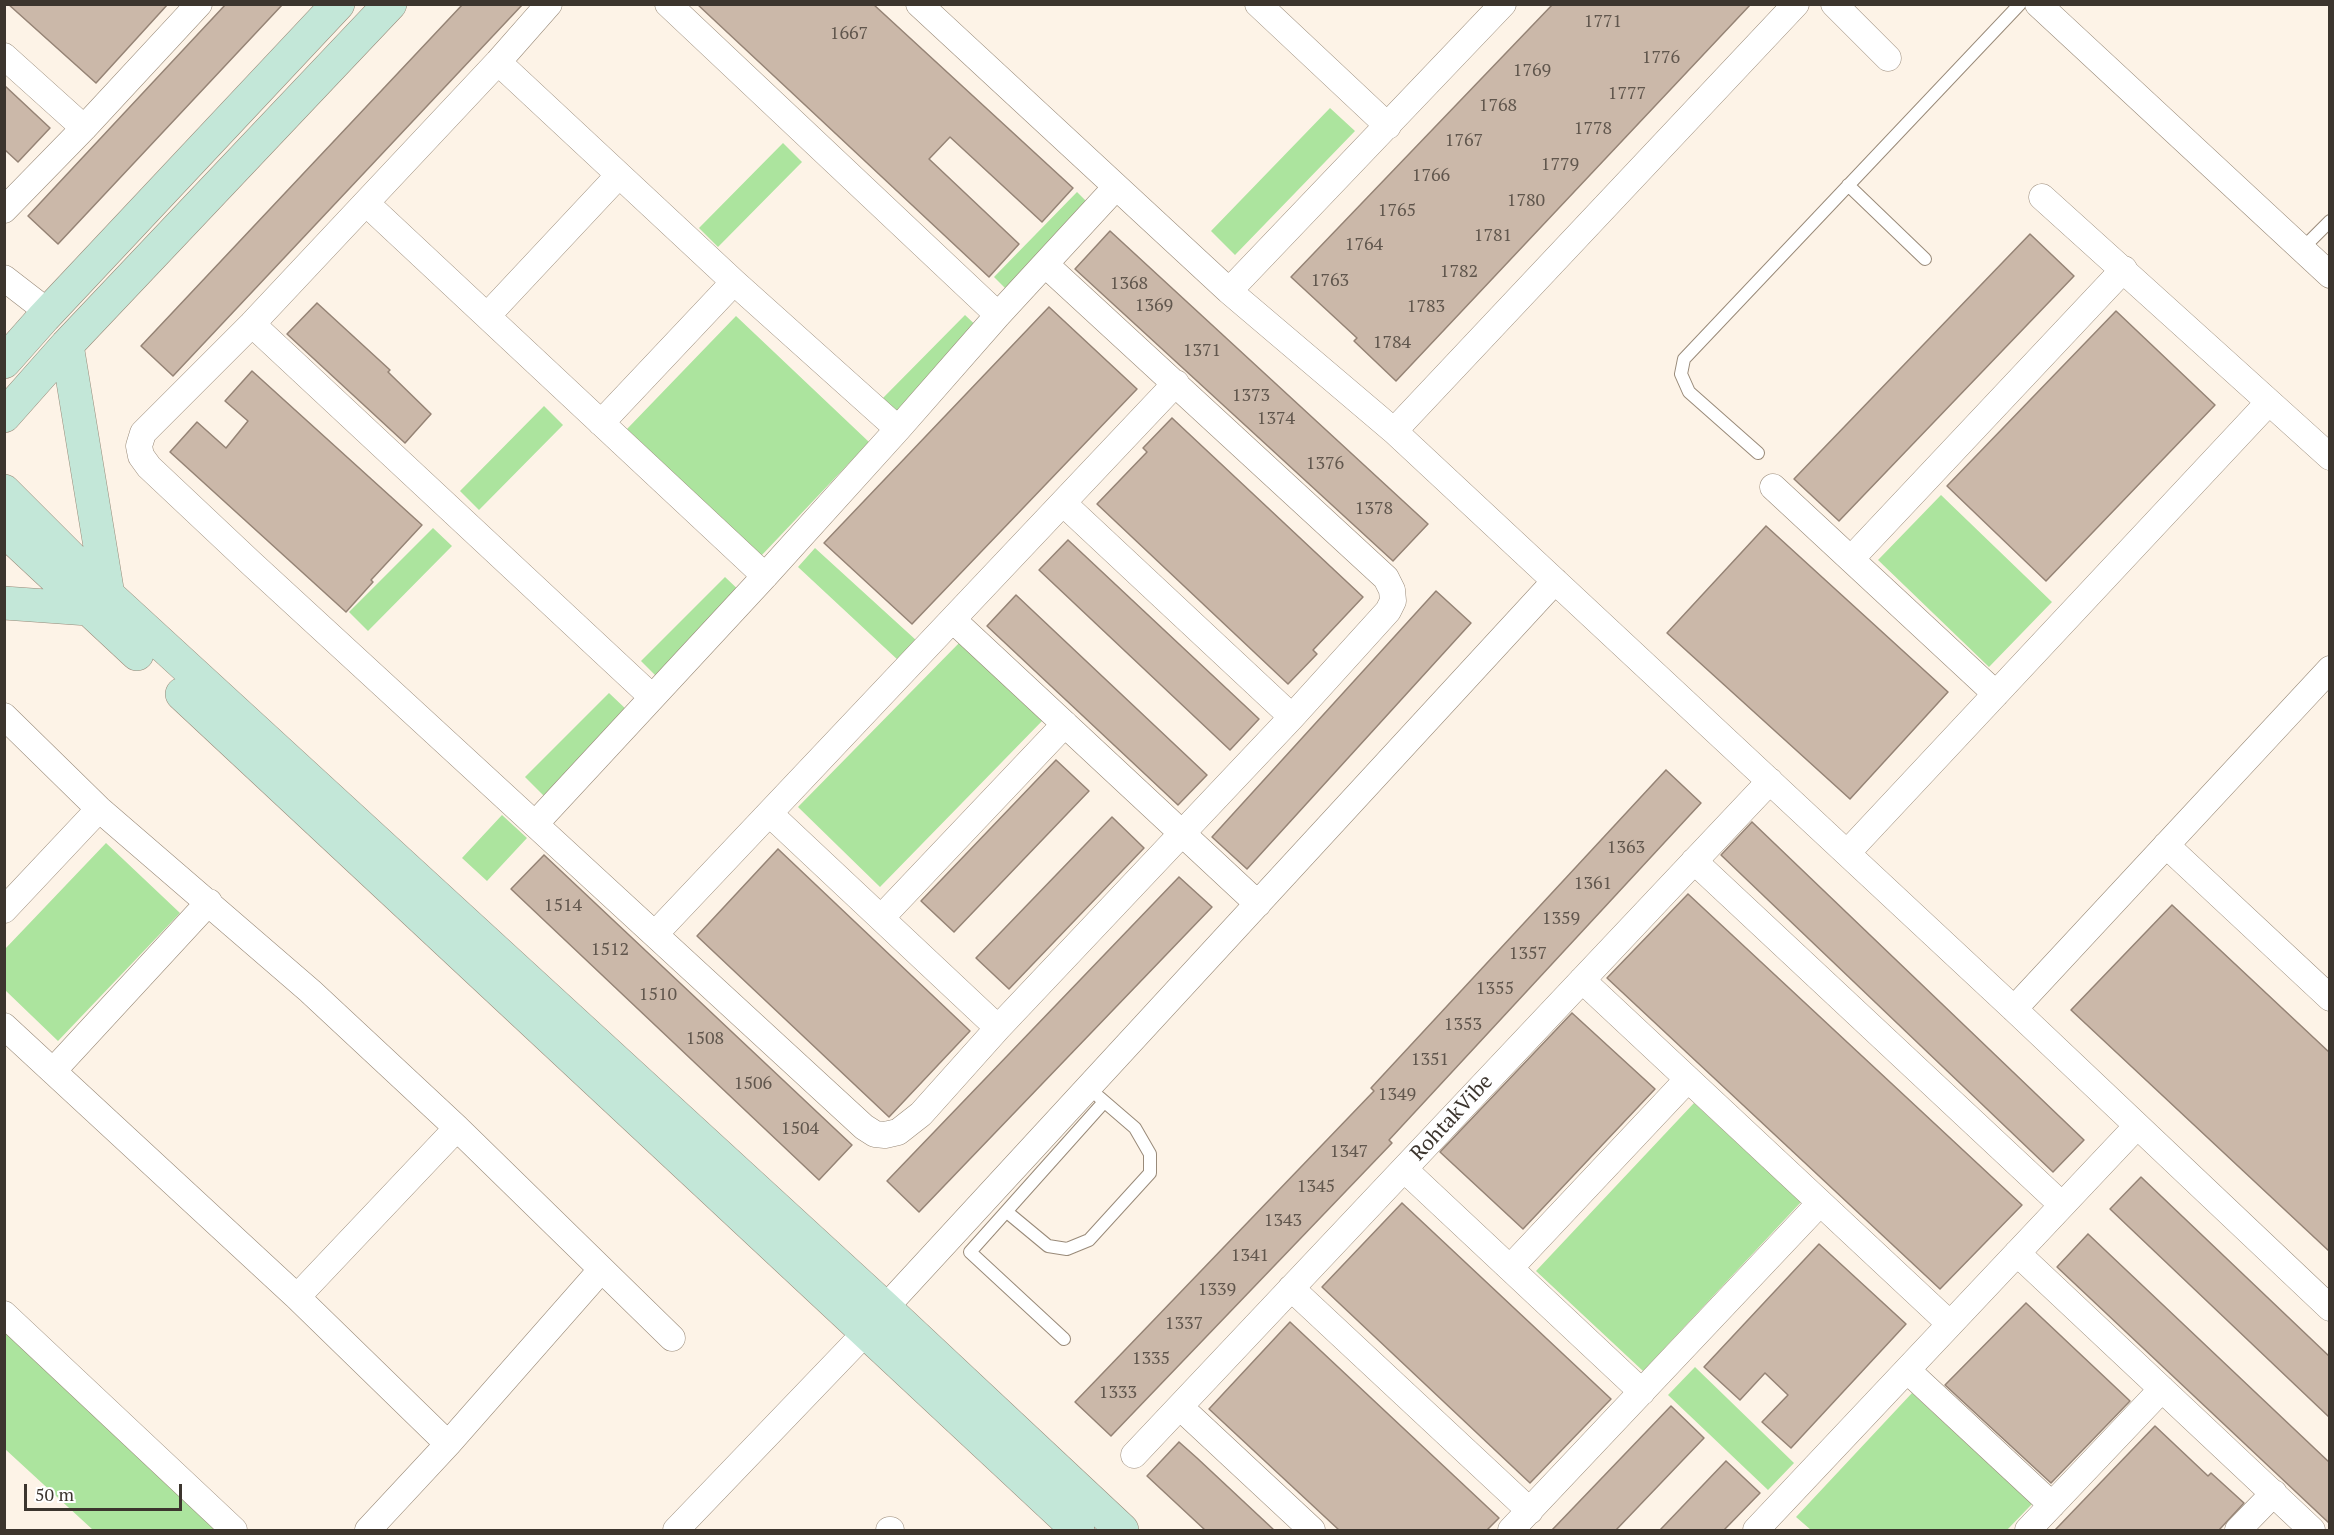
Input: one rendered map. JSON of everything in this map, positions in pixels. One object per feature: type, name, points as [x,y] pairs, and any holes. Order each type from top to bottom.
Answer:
[{"type":"main road","points":[[4,362],[339,4]]},
{"type":"main road","points":[[4,416],[67,345],[390,4]]},
{"type":"main road","points":[[4,325],[46,315]]},
{"type":"main road","points":[[67,345],[98,602]]},
{"type":"main road","points":[[4,491],[98,602]]},
{"type":"main road","points":[[4,531],[98,602],[876,1320],[1122,1530]]},
{"type":"main road","points":[[4,603],[98,602]]},
{"type":"main road","points":[[876,1320],[1078,1530]]},
{"type":"street","points":[[4,210],[84,129],[200,4]]},
{"type":"street","points":[[549,4],[498,62],[252,324],[143,433],[139,446],[141,456],[149,467],[251,563],[864,1127],[875,1134],[885,1135],[898,1132],[921,1114],[998,1028],[1292,717],[1388,610],[1393,601],[1392,590],[1386,578],[1046,264]]},
{"type":"street","points":[[668,4],[998,315]]},
{"type":"street","points":[[919,4],[1228,291],[1394,431],[2014,1009],[2330,1308]]},
{"type":"street","points":[[1258,4],[1388,126]]},
{"type":"street","points":[[1228,291],[1503,4]]},
{"type":"street","points":[[1394,431],[1796,4]]},
{"type":"street","points":[[1834,4],[1888,58]]},
{"type":"street","points":[[2038,4],[2330,275]]},
{"type":"street","points":[[4,56],[84,129]]},
{"type":"street","points":[[498,62],[734,282],[898,429]]},
{"type":"street","points":[[487,316],[619,175]]},
{"type":"street","points":[[536,823],[765,576],[998,315],[1116,187]]},
{"type":"street","points":[[2043,196],[2330,457]]},
{"type":"street","points":[[366,203],[765,576]]},
{"type":"street","points":[[1851,559],[2124,269]]},
{"type":"street","points":[[4,278],[46,315]]},
{"type":"street","points":[[601,423],[734,282]]},
{"type":"street","points":[[252,324],[652,697]]},
{"type":"street","points":[[655,934],[1176,383]]},
{"type":"street","points":[[1847,853],[2269,402]]},
{"type":"street","points":[[1773,488],[1996,694]]},
{"type":"street","points":[[1063,503],[1292,717]]},
{"type":"street","points":[[676,1530],[1096,1094],[1258,904],[1555,581]]},
{"type":"street","points":[[953,620],[1258,904]]},
{"type":"street","points":[[2014,1009],[2330,669]]},
{"type":"street","points":[[4,716],[99,809],[310,991],[457,1128],[672,1338]]},
{"type":"street","points":[[881,918],[1065,724]]},
{"type":"street","name":"RohtakVibe","points":[[1134,1455],[1770,781]]},
{"type":"street","points":[[4,910],[99,809]]},
{"type":"street","points":[[770,814],[998,1028]]},
{"type":"street","points":[[2166,845],[2325,986]]},
{"type":"street","points":[[1694,861],[2062,1205]]},
{"type":"street","points":[[52,1071],[209,902]]},
{"type":"street","points":[[1582,980],[1950,1324]]},
{"type":"street","points":[[4,1026],[297,1297],[448,1444]]},
{"type":"street","points":[[1510,1268],[1688,1079]]},
{"type":"street","points":[[1767,1527],[1907,1370],[2136,1126]]},
{"type":"street","points":[[297,1297],[457,1128]]},
{"type":"street","points":[[1404,1169],[1642,1392]]},
{"type":"street","points":[[1511,1530],[1820,1203]]},
{"type":"street","points":[[2017,1253],[2312,1530]]},
{"type":"street","points":[[368,1530],[448,1444],[601,1270]]},
{"type":"street","points":[[1291,1288],[1530,1511]]},
{"type":"street","points":[[4,1314],[234,1530]]},
{"type":"street","points":[[1907,1370],[2052,1505]]},
{"type":"street","points":[[2028,1530],[2162,1389]]},
{"type":"street","points":[[1180,1407],[1312,1530]]},
{"type":"street","points":[[2238,1530],[2274,1493]]},
{"type":"lane","points":[[1758,453],[1689,392],[1681,374],[1684,359],[2020,4]]},
{"type":"lane","points":[[1848,185],[1925,259]]},
{"type":"lane","points":[[2302,249],[2330,221]]},
{"type":"lane","points":[[1007,1212],[1048,1246],[1066,1249],[1089,1240],[1150,1173],[1150,1154],[1135,1128],[1096,1094],[1007,1212],[970,1252],[1064,1339]]},
{"type":"green space","points":[[1330,108],[1355,131],[1235,255],[1211,231]]},
{"type":"green space","points":[[783,143],[802,162],[718,247],[699,228]]},
{"type":"green space","points":[[1077,192],[1096,211],[1013,296],[994,277]]},
{"type":"green space","points":[[965,315],[984,333],[900,418],[881,400]]},
{"type":"green space","points":[[736,316],[869,442],[761,556],[627,429]]},
{"type":"green space","points":[[544,406],[563,425],[479,510],[460,491]]},
{"type":"green space","points":[[1941,495],[2052,602],[1989,667],[1878,560]]},
{"type":"green space","points":[[433,528],[452,546],[368,631],[349,612]]},
{"type":"green space","points":[[815,548],[917,641],[899,661],[798,567]]},
{"type":"green space","points":[[725,577],[744,595],[660,680],[641,661]]},
{"type":"green space","points":[[961,641],[1043,720],[880,887],[798,807]]},
{"type":"green space","points":[[609,693],[628,711],[544,796],[525,777]]},
{"type":"green space","points":[[502,815],[527,838],[487,881],[462,858]]},
{"type":"green space","points":[[106,843],[180,913],[58,1041],[5,990],[5,949]]},
{"type":"green space","points":[[1694,1103],[1801,1202],[1643,1371],[1536,1271]]},
{"type":"green space","points":[[4,1318],[227,1530],[93,1530],[5,1449]]},
{"type":"green space","points":[[1695,1367],[1794,1463],[1768,1490],[1668,1395]]},
{"type":"green space","points":[[1912,1393],[2032,1504],[2007,1530],[1811,1530],[1796,1517]]},
{"type":"building","points":[[8,4],[168,4],[96,83]]},
{"type":"building","points":[[226,4],[283,4],[58,244],[28,216]]},
{"type":"building","points":[[463,4],[523,4],[173,376],[141,346]]},
{"type":"building","points":[[697,4],[873,4],[1073,188],[1042,222],[950,137],[929,159],[1019,244],[989,277]]},
{"type":"building","points":[[1553,4],[1751,4],[1396,381],[1354,341],[1357,338],[1291,277]]},
{"type":"building","points":[[4,85],[50,128],[18,162],[4,149]]},
{"type":"building","points":[[1110,231],[1428,524],[1393,561],[1075,269]]},
{"type":"building","points":[[2030,234],[2074,276],[1839,521],[1794,479]]},
{"type":"building","points":[[317,303],[390,370],[388,372],[431,414],[405,443],[287,334]]},
{"type":"building","points":[[1049,307],[1137,389],[912,624],[824,543]]},
{"type":"building","points":[[2116,311],[2215,405],[2046,581],[1947,486]]},
{"type":"building","points":[[252,371],[422,525],[371,580],[373,582],[346,612],[170,452],[197,422],[226,448],[248,421],[225,401]]},
{"type":"building","points":[[1172,418],[1363,597],[1313,650],[1317,654],[1288,684],[1097,504],[1147,452],[1143,448]]},
{"type":"building","points":[[1766,526],[1948,692],[1850,799],[1667,633]]},
{"type":"building","points":[[1068,540],[1259,719],[1230,750],[1039,570]]},
{"type":"building","points":[[1436,591],[1471,623],[1247,869],[1212,837]]},
{"type":"building","points":[[1016,595],[1207,775],[1178,805],[987,626]]},
{"type":"building","points":[[1056,760],[1089,791],[954,932],[921,901]]},
{"type":"building","points":[[1666,770],[1701,803],[1389,1140],[1392,1143],[1111,1436],[1075,1402],[1374,1091],[1371,1088]]},
{"type":"building","points":[[1112,817],[1144,848],[1009,989],[976,958]]},
{"type":"building","points":[[1752,822],[2084,1140],[2053,1172],[1721,855]]},
{"type":"building","points":[[778,849],[970,1031],[889,1117],[697,936]]},
{"type":"building","points":[[544,855],[852,1145],[819,1180],[511,889]]},
{"type":"building","points":[[1179,877],[1212,907],[919,1212],[887,1181]]},
{"type":"building","points":[[1688,894],[2022,1205],[1940,1289],[1607,978]]},
{"type":"building","points":[[2172,905],[2330,1053],[2330,1252],[2071,1010]]},
{"type":"building","points":[[1572,1013],[1655,1089],[1523,1229],[1440,1152]]},
{"type":"building","points":[[2141,1177],[2330,1357],[2330,1418],[2110,1209]]},
{"type":"building","points":[[1402,1203],[1611,1399],[1530,1483],[1322,1287]]},
{"type":"building","points":[[2088,1234],[2330,1463],[2330,1524],[2057,1267]]},
{"type":"building","points":[[1819,1244],[1906,1324],[1791,1448],[1762,1422],[1788,1395],[1765,1373],[1740,1400],[1704,1367]]},
{"type":"building","points":[[2026,1303],[2130,1401],[2051,1483],[1945,1385]]},
{"type":"building","points":[[1290,1322],[1499,1518],[1487,1530],[1339,1530],[1209,1409]]},
{"type":"building","points":[[1671,1406],[1704,1438],[1616,1530],[1552,1530]]},
{"type":"building","points":[[2155,1426],[2208,1476],[2211,1473],[2244,1503],[2219,1530],[2055,1530]]},
{"type":"building","points":[[1179,1442],[1274,1530],[1205,1530],[1147,1476]]},
{"type":"building","points":[[1726,1461],[1760,1493],[1724,1530],[1660,1530]]}]
